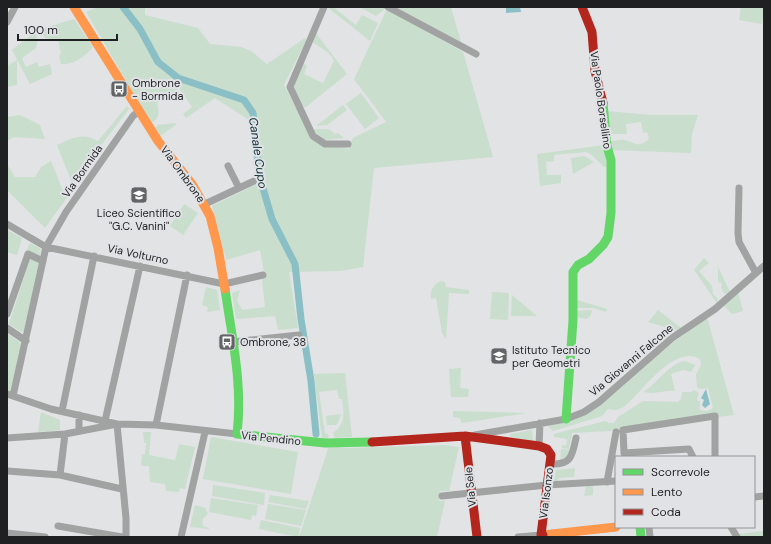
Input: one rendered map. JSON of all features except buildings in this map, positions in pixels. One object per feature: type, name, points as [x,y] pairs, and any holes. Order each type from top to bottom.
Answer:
[{"type":"street","points":[[7,22],[15,7]]},
{"type":"street","name":"Via Ombrone","points":[[74,7],[158,141],[205,204],[210,216],[218,248],[239,379],[240,408],[237,434]]},
{"type":"street","points":[[324,7],[290,88],[313,136],[325,144],[348,144]]},
{"type":"street","points":[[388,7],[476,54]]},
{"type":"street","name":"Via Paolo Borsellino","points":[[566,419],[573,320],[573,272],[578,265],[589,259],[603,245],[608,237],[611,213],[610,160],[607,146],[605,112],[595,71],[592,32],[582,7]]},
{"type":"street","name":"Via Bormida","points":[[10,395],[26,341],[46,247],[66,212],[133,116],[139,110]]},
{"type":"street","points":[[228,166],[239,188]]},
{"type":"street","points":[[205,204],[254,181]]},
{"type":"street","points":[[739,188],[739,242],[756,273]]},
{"type":"street","name":"Via Volturno","points":[[7,224],[46,247],[187,275],[224,284]]},
{"type":"street","points":[[7,314],[28,254],[43,261]]},
{"type":"street","points":[[62,411],[94,256]]},
{"type":"street","points":[[105,421],[140,266]]},
{"type":"street","name":"Via Giovanni Falcone","points":[[540,423],[566,419],[584,412],[599,402],[672,338],[715,309],[764,266]]},
{"type":"street","points":[[156,425],[187,275]]},
{"type":"street","points":[[224,284],[263,275]]},
{"type":"street","points":[[7,328],[26,341]]},
{"type":"street","points":[[232,342],[299,335]]},
{"type":"street","name":"Via Pendino","points":[[10,395],[51,409],[117,424],[156,425],[205,432],[331,443],[407,441],[465,436],[540,423]]},
{"type":"street","points":[[78,414],[79,431]]},
{"type":"street","points":[[692,456],[689,449],[624,453],[623,430],[715,416],[715,456]]},
{"type":"street","points":[[540,423],[543,448]]},
{"type":"street","points":[[7,438],[65,434],[117,424],[126,537]]},
{"type":"street","points":[[180,537],[205,432]]},
{"type":"street","points":[[608,482],[616,432]]},
{"type":"street","points":[[60,475],[65,434]]},
{"type":"street","name":"Via Pendino","points":[[465,436],[543,448]]},
{"type":"street","name":"Via Sele","points":[[465,436],[470,493],[477,537]]},
{"type":"street","points":[[550,464],[563,464],[567,462],[571,457],[576,438]]},
{"type":"street","name":"Via Isonzo","points":[[540,536],[551,455],[543,448]]},
{"type":"street","points":[[7,471],[60,475],[122,489]]},
{"type":"street","points":[[442,496],[547,485],[615,481]]},
{"type":"street","points":[[58,526],[122,537]]},
{"type":"street","points":[[518,537],[540,536],[615,527]]},
{"type":"street","points":[[732,528],[737,537]]},
{"type":"street","points":[[7,533],[45,537]]},
{"type":"green space","points":[[98,7],[145,7],[145,15],[198,28],[210,44],[241,47],[251,51],[267,64],[305,38],[306,41],[284,85],[313,139],[348,149],[353,138],[386,122],[354,79],[387,9],[463,52],[493,157],[374,168],[363,267],[341,271],[289,272],[298,328],[278,330],[275,316],[236,319],[232,293],[240,290],[237,300],[242,310],[265,307],[262,279],[265,278],[260,250],[226,260],[212,206],[257,184],[249,120],[215,98],[186,118],[183,114],[192,107],[179,88],[157,103],[157,117],[151,123],[86,12]]},
{"type":"green space","points":[[327,7],[333,7],[356,25],[362,15],[378,23],[370,41]]},
{"type":"green space","points":[[360,7],[384,7],[386,8],[376,16]]},
{"type":"green space","points":[[392,7],[451,7],[461,42]]},
{"type":"green space","points":[[741,7],[764,7],[762,24],[739,20]]},
{"type":"green space","points":[[74,19],[93,47],[78,60],[61,64],[59,56],[61,53],[58,40],[45,38],[41,29]]},
{"type":"green space","points":[[35,32],[38,40],[36,48],[22,58],[26,67],[37,62],[39,67],[50,64],[52,74],[30,84],[12,50]]},
{"type":"green space","points":[[315,32],[347,74],[306,107],[301,107],[295,94],[294,84],[302,62],[307,66],[304,74],[323,83],[334,61],[327,52],[311,40]]},
{"type":"green space","points":[[17,60],[17,85],[7,87],[7,66]]},
{"type":"green space","points":[[361,93],[379,118],[365,129],[346,104]]},
{"type":"green space","points":[[343,105],[347,110],[327,125],[316,126]]},
{"type":"green space","points":[[127,106],[129,109],[72,183],[57,145],[72,138],[82,136],[98,141]]},
{"type":"green space","points":[[607,111],[651,115],[698,115],[692,134],[691,153],[611,150],[610,141],[622,140],[642,144],[649,139],[647,132],[643,133],[641,122],[626,124],[627,134],[609,134]]},
{"type":"green space","points":[[20,115],[40,125],[45,139],[14,137],[7,141],[7,117]]},
{"type":"green space","points":[[177,124],[160,136],[155,128],[158,125]]},
{"type":"green space","points":[[329,129],[335,134],[338,133],[344,138],[325,140],[312,130]]},
{"type":"green space","points":[[605,145],[607,167],[604,167],[587,152],[554,155],[554,161],[546,162],[547,175],[561,175],[561,183],[540,186],[537,154]]},
{"type":"green space","points":[[584,156],[594,162],[573,174],[571,158]]},
{"type":"green space","points":[[51,161],[63,191],[69,195],[45,228],[7,190],[7,164],[15,177],[35,177],[41,167]]},
{"type":"green space","points":[[184,204],[198,213],[183,235],[170,226]]},
{"type":"green space","points":[[7,230],[22,238],[17,255],[7,252]]},
{"type":"green space","points":[[30,243],[41,249],[40,255],[26,251]]},
{"type":"green space","points":[[30,258],[40,262],[24,331],[21,332],[9,324]]},
{"type":"green space","points":[[704,258],[709,263],[699,271],[712,286],[713,294],[718,299],[717,303],[694,270]]},
{"type":"green space","points":[[718,267],[730,292],[725,294],[721,288],[722,283],[718,282]]},
{"type":"green space","points":[[441,281],[445,282],[446,287],[469,290],[469,294],[449,293],[446,339],[442,333],[436,298],[431,299],[433,288]]},
{"type":"green space","points":[[206,287],[217,290],[220,310],[207,312],[208,307],[202,305]]},
{"type":"green space","points":[[492,292],[509,293],[508,320],[490,319]]},
{"type":"green space","points":[[738,292],[743,311],[732,314],[723,305]]},
{"type":"green space","points":[[512,295],[537,316],[511,316]]},
{"type":"green space","points":[[577,300],[607,309],[606,312],[593,308],[577,308]]},
{"type":"green space","points":[[592,310],[591,315],[587,319],[576,317],[577,311]]},
{"type":"green space","points":[[658,310],[681,328],[677,330],[648,322]]},
{"type":"green space","points":[[707,317],[734,415],[610,431],[572,433],[569,449],[562,448],[562,445],[566,446],[567,439],[554,437],[554,434],[605,421],[614,423],[618,417],[643,401],[678,402],[681,399],[682,392],[691,392],[694,390],[699,393],[697,400],[700,401],[700,410],[707,411],[713,408],[708,388],[701,389],[697,387],[696,374],[701,365],[700,359],[690,356],[680,358],[669,363],[624,407],[616,410],[608,409],[602,416],[553,431],[548,426],[578,417],[592,410],[628,382],[651,360]]},
{"type":"green space","points":[[7,333],[22,344],[11,394],[7,392]]},
{"type":"green space","points":[[684,361],[695,365],[691,372],[683,370],[671,374],[675,391],[652,393],[644,392],[668,370]]},
{"type":"green space","points":[[461,368],[460,388],[469,389],[468,397],[451,397],[449,369]]},
{"type":"green space","points":[[345,373],[352,437],[335,438],[333,433],[340,426],[343,418],[342,399],[339,399],[337,390],[319,392],[325,433],[329,435],[328,439],[322,439],[314,374]]},
{"type":"green space","points":[[453,411],[527,413],[462,423],[460,418],[453,417]]},
{"type":"green space","points":[[41,412],[60,420],[60,430],[38,432]]},
{"type":"green space","points":[[341,414],[336,425],[327,425],[326,416]]},
{"type":"green space","points":[[532,430],[533,441],[511,437],[510,434]]},
{"type":"green space","points":[[143,432],[151,432],[149,455],[175,460],[179,444],[195,447],[185,489],[180,488],[179,492],[166,491],[165,484],[150,482],[149,466],[141,466],[142,455],[145,454],[146,443],[144,443]]},
{"type":"green space","points":[[211,437],[298,452],[291,494],[203,479]]},
{"type":"green space","points":[[444,445],[459,447],[449,491],[440,491],[439,501],[445,501],[437,537],[299,537],[329,446],[347,448]]},
{"type":"green space","points":[[561,449],[570,450],[567,457],[563,458],[560,462]]},
{"type":"green space","points":[[575,468],[574,477],[559,478],[557,482],[554,482],[556,470]]},
{"type":"green space","points":[[213,485],[265,493],[264,505],[212,496]]},
{"type":"green space","points":[[586,486],[593,486],[593,495],[584,496]]},
{"type":"green space","points":[[270,495],[309,501],[306,509],[268,502]]},
{"type":"green space","points":[[211,498],[258,505],[256,516],[252,515],[251,520],[209,512]]},
{"type":"green space","points":[[268,504],[306,510],[301,526],[265,519]]},
{"type":"green space","points":[[195,505],[205,508],[208,514],[203,519],[203,526],[211,529],[190,527]]},
{"type":"green space","points":[[261,520],[300,528],[298,537],[259,529]]},
{"type":"green space","points":[[764,531],[764,537],[740,537],[739,534]]},
{"type":"water","points":[[506,7],[520,7],[521,12],[506,13]]},
{"type":"water","points":[[706,389],[710,404],[705,408],[702,405],[704,400],[701,398]]},
{"type":"waterway","name":"Canale Cupo","points":[[123,7],[140,29],[158,62],[178,78],[244,100],[253,113],[260,178],[272,219],[295,264],[301,319],[311,381],[316,434]]},
{"type":"traffic: fast","points":[[566,419],[573,320],[573,272],[578,265],[589,259],[603,245],[608,237],[611,213],[611,160],[607,146],[603,103]]},
{"type":"traffic: fast","points":[[225,289],[238,380],[239,398],[237,434],[325,443],[372,442]]},
{"type":"traffic: fast","points":[[640,528],[641,537]]},
{"type":"traffic: slow","points":[[74,7],[158,141],[192,184],[210,216],[218,248],[225,289]]},
{"type":"traffic: slow","points":[[543,535],[615,527]]},
{"type":"traffic: jam","points":[[582,7],[592,32],[595,71],[603,103]]},
{"type":"traffic: jam","points":[[372,442],[465,436],[539,446],[547,449],[551,455],[541,535],[543,535]]},
{"type":"traffic: jam","points":[[465,436],[477,537]]},
{"type":"place","name":"Ombrone - Bormida","points":[[119,89]]},
{"type":"place","name":"Liceo Scientifico \"G.C. Vanini\"","points":[[139,195]]},
{"type":"place","name":"Ombrone, 38","points":[[227,342]]},
{"type":"place","name":"Istituto Tecnico per Geometri","points":[[499,356]]}]
